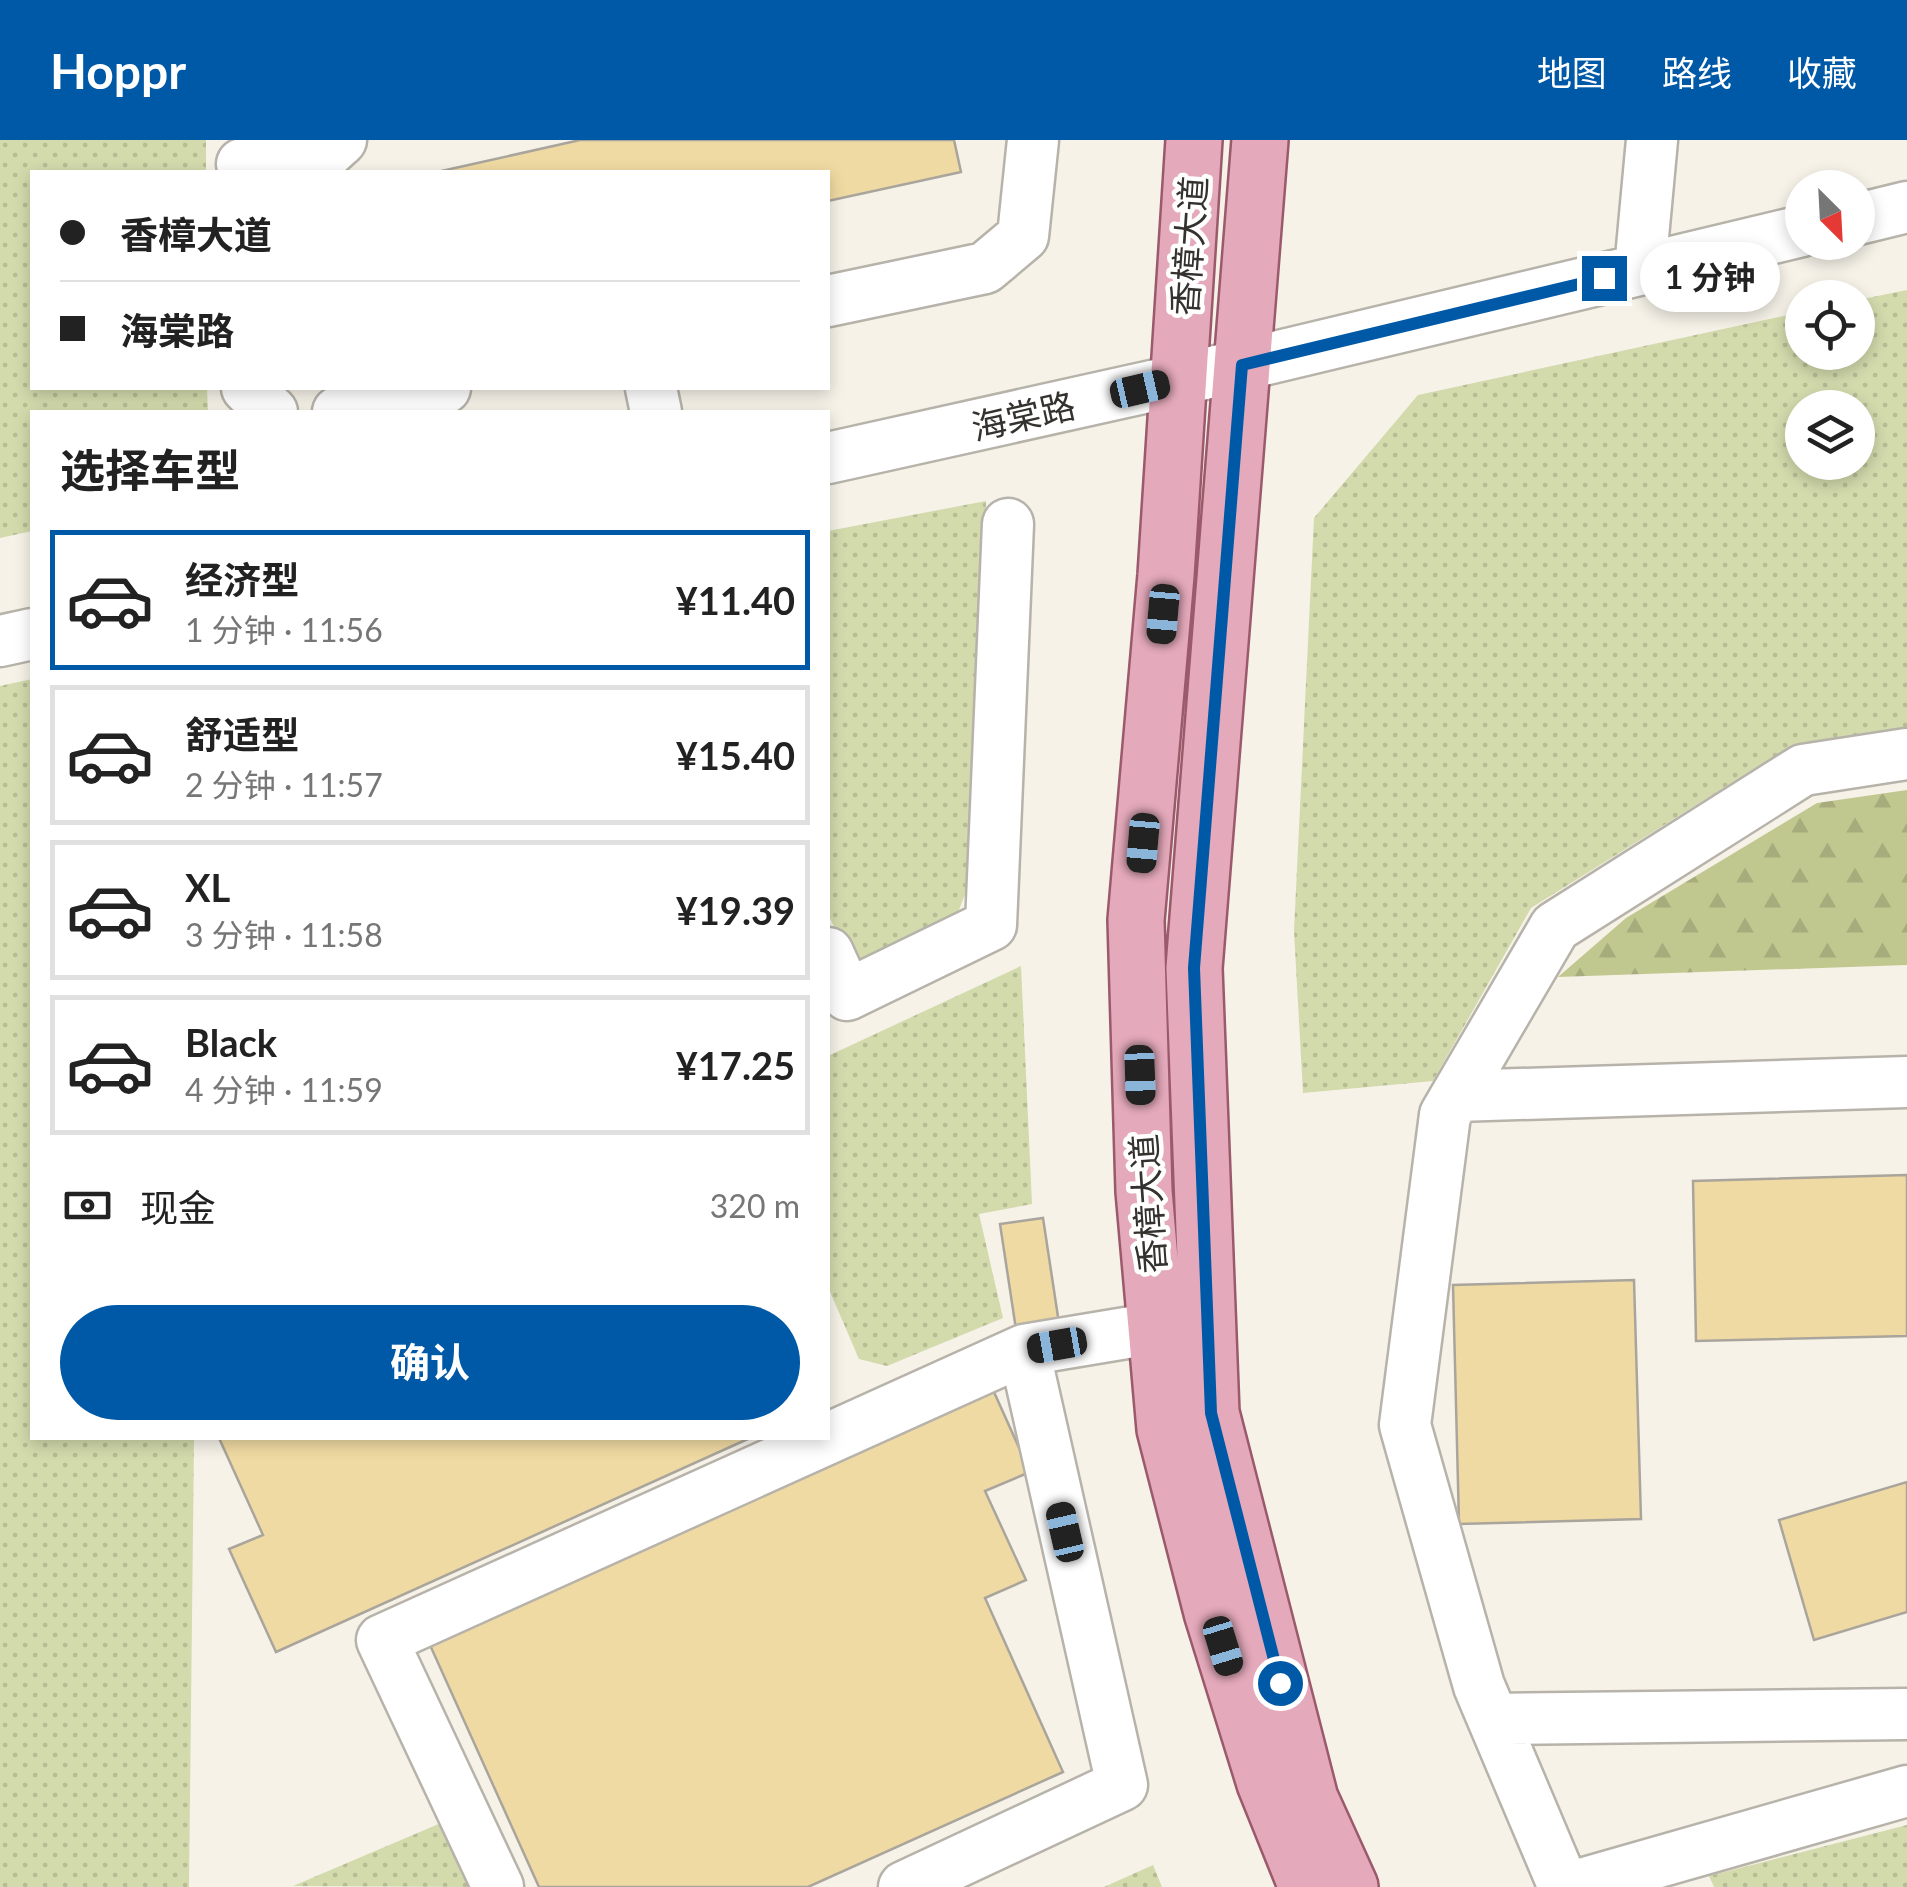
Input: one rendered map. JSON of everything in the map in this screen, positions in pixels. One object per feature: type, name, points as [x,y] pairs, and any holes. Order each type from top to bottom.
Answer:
[{"type":"main road","name":"香樟大道","points":[[1194,140],[1164,594],[1136,920],[1144,1191],[1166,1429],[1212,1612],[1265,1784],[1308,1887]]},
{"type":"main road","name":"香樟大道","points":[[1260,140],[1194,968],[1211,1413],[1310,1799],[1350,1887]]},
{"type":"street","points":[[242,159],[320,160],[341,140]]},
{"type":"street","points":[[830,302],[984,268],[1023,236],[1033,140]]},
{"type":"street","points":[[1640,269],[1652,140]]},
{"type":"street","points":[[1875,215],[1907,208]]},
{"type":"street","name":"海棠路","points":[[830,458],[1179,380],[1785,236]]},
{"type":"street","points":[[249,390],[270,410]]},
{"type":"street","points":[[347,410],[436,390]]},
{"type":"street","points":[[830,958],[846,995],[990,925],[1008,524]]},
{"type":"street","points":[[0,642],[30,634]]},
{"type":"street","points":[[1907,754],[1804,770],[1555,927],[1446,1116],[1405,1424],[1479,1686],[1568,1887],[1907,1791]]},
{"type":"street","points":[[1457,1096],[1907,1082]]},
{"type":"street","points":[[832,1426],[1024,1350],[1156,1328]]},
{"type":"street","points":[[904,1887],[1122,1785],[1024,1350]]},
{"type":"street","points":[[498,1887],[382,1640],[803,1440]]},
{"type":"street","points":[[1493,1719],[1907,1714]]},
{"type":"green space","points":[[0,140],[206,140],[206,170],[30,170],[30,390],[207,390],[208,410],[30,410],[30,531],[0,538]]},
{"type":"green space","points":[[1907,290],[1907,733],[1786,749],[1531,908],[1433,1081],[1303,1093],[1294,931],[1314,518],[1418,395],[1785,316],[1785,370],[1875,370],[1875,297]]},
{"type":"green space","points":[[986,501],[972,876],[957,915],[853,966],[830,918],[830,531]]},
{"type":"green space","points":[[30,679],[30,1440],[194,1440],[189,1887],[0,1887],[0,686]]},
{"type":"green space","points":[[1907,790],[1907,965],[1558,977],[1626,918],[1817,803]]},
{"type":"green space","points":[[1021,966],[1032,1204],[979,1214],[1003,1318],[887,1366],[859,1359],[830,1292],[830,1055]]},
{"type":"green space","points":[[448,1820],[476,1887],[293,1886]]},
{"type":"green space","points":[[1907,1825],[1907,1887],[1714,1887],[1709,1876]]},
{"type":"green space","points":[[1153,1865],[1162,1887],[1104,1887]]},
{"type":"building","points":[[580,140],[954,140],[961,172],[830,201],[830,170],[446,170]]},
{"type":"building","points":[[1907,1175],[1907,1336],[1696,1341],[1693,1181]]},
{"type":"building","points":[[1043,1218],[1060,1330],[1017,1336],[1000,1224]]},
{"type":"building","points":[[1634,1280],[1641,1519],[1459,1524],[1453,1285]]},
{"type":"building","points":[[989,1381],[1030,1472],[985,1491],[1026,1580],[985,1598],[1063,1772],[808,1887],[539,1887],[425,1634]]},
{"type":"building","points":[[220,1440],[746,1440],[276,1652],[229,1549],[263,1535]]},
{"type":"building","points":[[1907,1482],[1907,1612],[1814,1640],[1779,1520]]},
{"type":"route","points":[[1280,1683],[1211,1413],[1194,968],[1242,365],[1604,278]]}]
